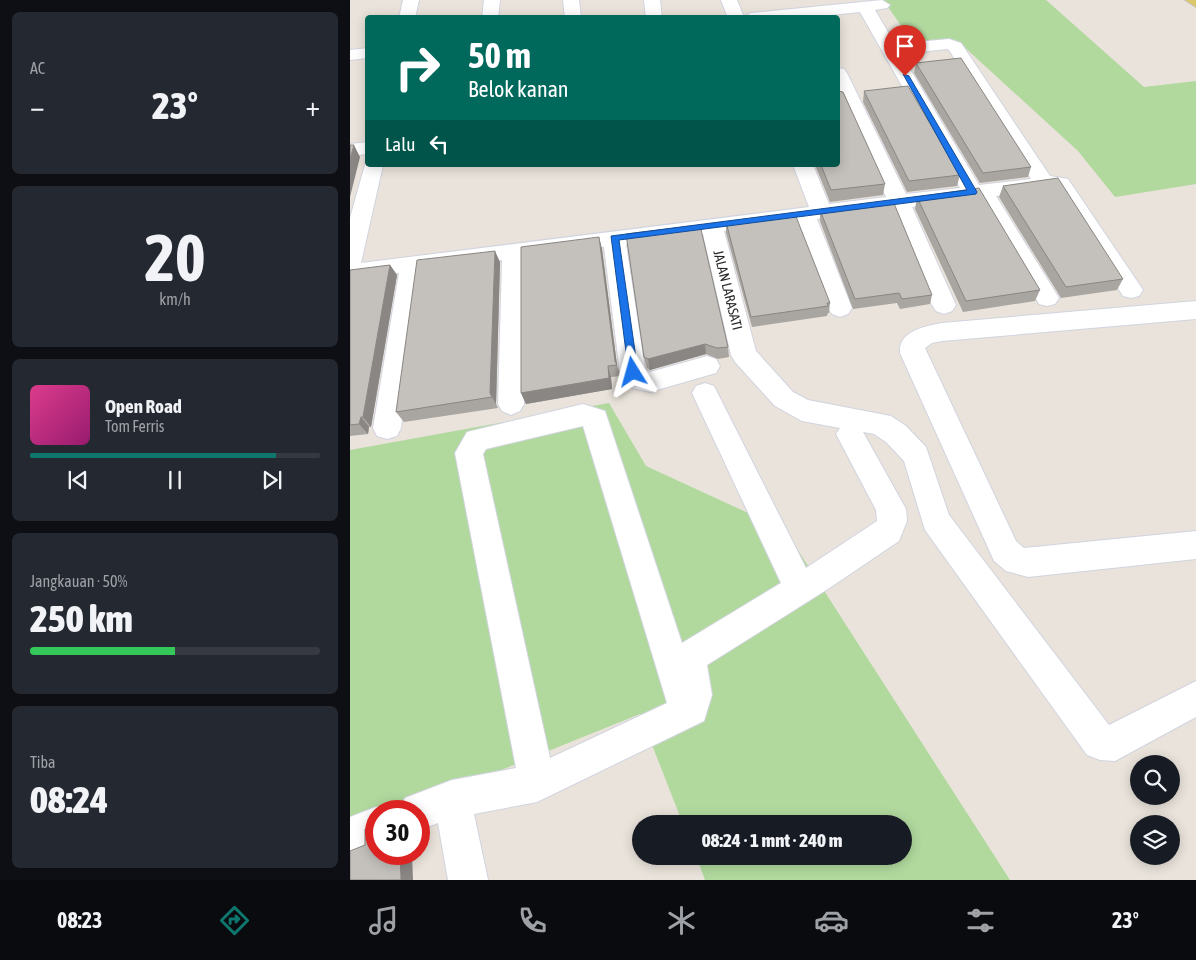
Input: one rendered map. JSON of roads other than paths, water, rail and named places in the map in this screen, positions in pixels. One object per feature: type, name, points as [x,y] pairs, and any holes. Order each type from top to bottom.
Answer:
[{"type":"street","points":[[408,15],[411,0]]},
{"type":"street","points":[[490,15],[492,0]]},
{"type":"street","points":[[571,0],[573,15]]},
{"type":"street","points":[[652,0],[654,15]]},
{"type":"street","points":[[730,0],[735,15]]},
{"type":"street","points":[[772,15],[873,6],[890,50],[913,89],[1046,298]]},
{"type":"street","points":[[890,50],[949,44],[955,46],[1044,183]]},
{"type":"street","points":[[350,55],[365,53]]},
{"type":"street","points":[[840,77],[851,96],[944,305]]},
{"type":"street","points":[[895,91],[913,89]]},
{"type":"street","points":[[350,150],[365,148]]},
{"type":"street","points":[[350,263],[373,167]]},
{"type":"street","points":[[803,167],[812,213],[840,308]]},
{"type":"street","points":[[350,272],[1044,183],[1062,183],[1131,290]]},
{"type":"street","name":"JALAN LARASATI","points":[[712,226],[744,355],[784,399],[802,410],[881,424],[896,434],[916,455],[936,521],[1100,742],[1115,743],[1196,698]]},
{"type":"street","points":[[614,238],[633,372],[641,381],[650,382],[706,380],[800,588]]},
{"type":"street","points":[[510,404],[513,251]]},
{"type":"street","points":[[387,428],[412,264]]},
{"type":"street","points":[[1196,310],[942,332],[925,335],[916,340],[912,346],[913,353],[1005,551],[1017,561],[1028,563],[1196,545]]},
{"type":"street","points":[[537,783],[469,452],[477,440],[584,415],[595,419],[687,712]]},
{"type":"street","points":[[468,880],[435,805],[537,783],[687,712],[694,706],[696,698],[690,664],[691,657],[888,531],[891,509],[850,434]]},
{"type":"street","points":[[350,836],[365,830]]}]
